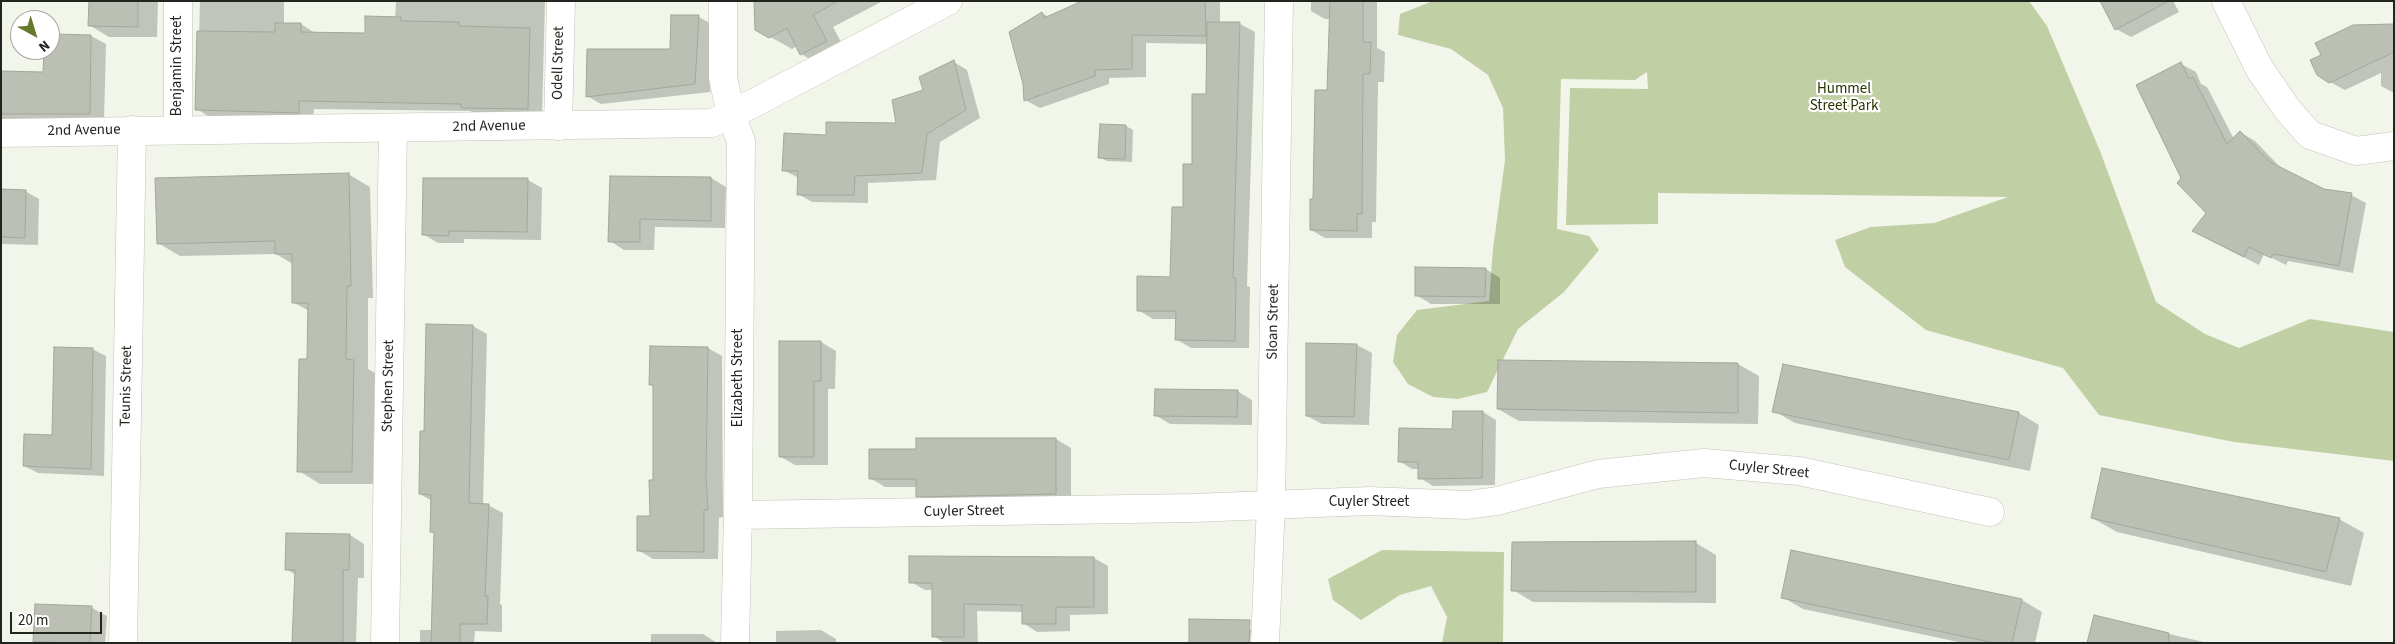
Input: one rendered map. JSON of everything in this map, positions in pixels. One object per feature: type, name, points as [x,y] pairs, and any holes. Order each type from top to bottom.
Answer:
[{"type":"street","name":"Benjamin Street","points":[[178,1],[178,130]]},
{"type":"street","name":"Odell Street","points":[[558,126],[561,1]]},
{"type":"street","name":"Elizabeth Street","points":[[723,1],[723,77],[731,115],[741,141],[735,643]]},
{"type":"street","name":"2nd Avenue","points":[[1,133],[712,123],[731,115],[948,1]]},
{"type":"street","name":"Sloan Street","points":[[1265,643],[1271,504],[1278,1]]},
{"type":"street","points":[[2226,1],[2259,68],[2287,109],[2310,135],[2356,151],[2394,146]]},
{"type":"street","name":"Stephen Street","points":[[385,643],[393,128]]},
{"type":"street","name":"Teunis Street","points":[[123,643],[132,130]]},
{"type":"street","name":"Cuyler Street","points":[[738,515],[1193,508],[1369,501],[1468,505],[1497,502],[1598,474],[1704,464],[1799,471],[1990,512]]},
{"type":"green space","name":"Hummel Street Park","points":[[1433,1],[2029,1],[2047,26],[2100,151],[2156,302],[2205,334],[2239,348],[2310,319],[2394,332],[2394,461],[2234,442],[2099,415],[2063,368],[1926,330],[1845,267],[1835,240],[1871,227],[1934,223],[2008,197],[1658,193],[1658,224],[1566,225],[1570,88],[1648,89],[1647,72],[1635,80],[1561,79],[1557,229],[1589,236],[1599,250],[1564,292],[1518,329],[1487,392],[1458,399],[1433,397],[1408,384],[1393,362],[1397,335],[1417,310],[1489,301],[1493,249],[1505,160],[1503,108],[1488,75],[1451,49],[1398,35],[1400,14]]},
{"type":"green space","points":[[1382,550],[1504,552],[1503,643],[1442,643],[1447,617],[1431,586],[1400,595],[1361,620],[1333,600],[1328,579]]},
{"type":"building","points":[[89,1],[138,1],[138,27],[88,26]]},
{"type":"building","points":[[754,1],[838,1],[813,15],[827,41],[800,55],[787,28],[769,38],[755,30]]},
{"type":"building","points":[[1082,1],[1205,1],[1206,36],[1132,35],[1132,69],[1095,70],[1095,76],[1024,101],[1023,84],[1009,32],[1042,12],[1044,18]]},
{"type":"building","points":[[1330,1],[1363,1],[1363,42],[1371,42],[1370,74],[1363,74],[1362,214],[1357,214],[1357,231],[1310,230],[1310,199],[1313,199],[1315,90],[1327,90]]},
{"type":"building","points":[[2100,1],[2169,1],[2115,30]]},
{"type":"building","points":[[671,15],[699,15],[695,84],[586,97],[587,49],[670,49]]},
{"type":"building","points":[[365,16],[401,17],[401,21],[459,22],[459,26],[530,28],[528,109],[461,108],[461,104],[299,101],[299,113],[195,110],[197,31],[275,32],[275,23],[301,23],[301,32],[365,33]]},
{"type":"building","points":[[1207,22],[1240,22],[1233,278],[1236,278],[1235,341],[1175,340],[1176,311],[1137,311],[1137,276],[1170,277],[1172,207],[1183,207],[1183,164],[1192,164],[1192,94],[1206,94]]},
{"type":"building","points":[[2394,24],[2394,52],[2329,83],[2317,75],[2310,60],[2321,55],[2315,43],[2353,25]]},
{"type":"building","points":[[60,34],[91,35],[90,114],[1,114],[1,71],[43,72],[44,60],[60,60]]},
{"type":"building","points":[[954,60],[966,110],[927,134],[922,173],[855,176],[854,195],[797,195],[798,171],[782,171],[784,133],[826,135],[826,122],[896,123],[892,100],[923,90],[919,77]]},
{"type":"building","points":[[2181,62],[2189,79],[2193,77],[2227,144],[2240,131],[2270,162],[2324,189],[2352,193],[2339,266],[2273,254],[2271,258],[2249,247],[2244,257],[2192,231],[2206,213],[2177,183],[2181,178],[2136,85]]},
{"type":"building","points":[[1100,124],[1126,125],[1125,159],[1098,158]]},
{"type":"building","points":[[349,173],[351,286],[347,286],[346,359],[354,360],[352,472],[297,472],[299,359],[307,359],[308,303],[292,303],[292,254],[275,254],[275,241],[157,244],[155,178]]},
{"type":"building","points":[[610,176],[711,177],[711,221],[640,219],[640,242],[608,242]]},
{"type":"building","points":[[423,178],[528,178],[527,232],[449,231],[449,236],[422,235]]},
{"type":"building","points":[[1,189],[26,190],[25,238],[1,237]]},
{"type":"building","points":[[1415,267],[1486,268],[1485,297],[1415,296]]},
{"type":"building","points":[[426,324],[473,325],[469,503],[489,504],[485,596],[488,596],[487,624],[460,624],[460,643],[431,643],[434,532],[430,532],[431,495],[419,494],[420,431],[424,431]]},
{"type":"building","points":[[779,341],[821,341],[821,381],[814,381],[814,457],[779,457]]},
{"type":"building","points":[[1306,343],[1357,344],[1354,417],[1306,416]]},
{"type":"building","points":[[650,346],[708,347],[706,478],[708,510],[704,510],[704,552],[637,551],[637,516],[650,516],[649,480],[653,480],[653,385],[649,385]]},
{"type":"building","points":[[54,347],[93,348],[91,469],[23,466],[24,434],[52,435]]},
{"type":"building","points":[[1498,360],[1738,363],[1738,413],[1497,409]]},
{"type":"building","points":[[1783,364],[2019,412],[2009,460],[1772,412]]},
{"type":"building","points":[[1155,389],[1238,390],[1237,417],[1154,416]]},
{"type":"building","points":[[1453,411],[1483,411],[1482,478],[1418,479],[1418,462],[1398,462],[1399,428],[1452,429]]},
{"type":"building","points":[[916,438],[1056,438],[1056,494],[916,497],[916,479],[869,479],[869,449],[916,449]]},
{"type":"building","points":[[2102,468],[2340,518],[2326,572],[2091,518]]},
{"type":"building","points":[[286,533],[350,534],[349,570],[343,570],[343,643],[292,643],[295,570],[285,570]]},
{"type":"building","points":[[1696,541],[1696,592],[1511,591],[1512,542]]},
{"type":"building","points":[[1791,550],[2022,599],[2012,643],[1995,643],[1781,598]]},
{"type":"building","points":[[909,556],[1094,557],[1094,607],[1056,607],[1056,624],[1022,624],[1022,605],[964,604],[964,637],[932,637],[932,583],[909,583]]},
{"type":"building","points":[[35,604],[92,606],[90,643],[33,642]]},
{"type":"building","points":[[2094,615],[2169,633],[2168,643],[2087,643]]},
{"type":"building","points":[[1189,619],[1250,620],[1249,643],[1189,643]]}]
